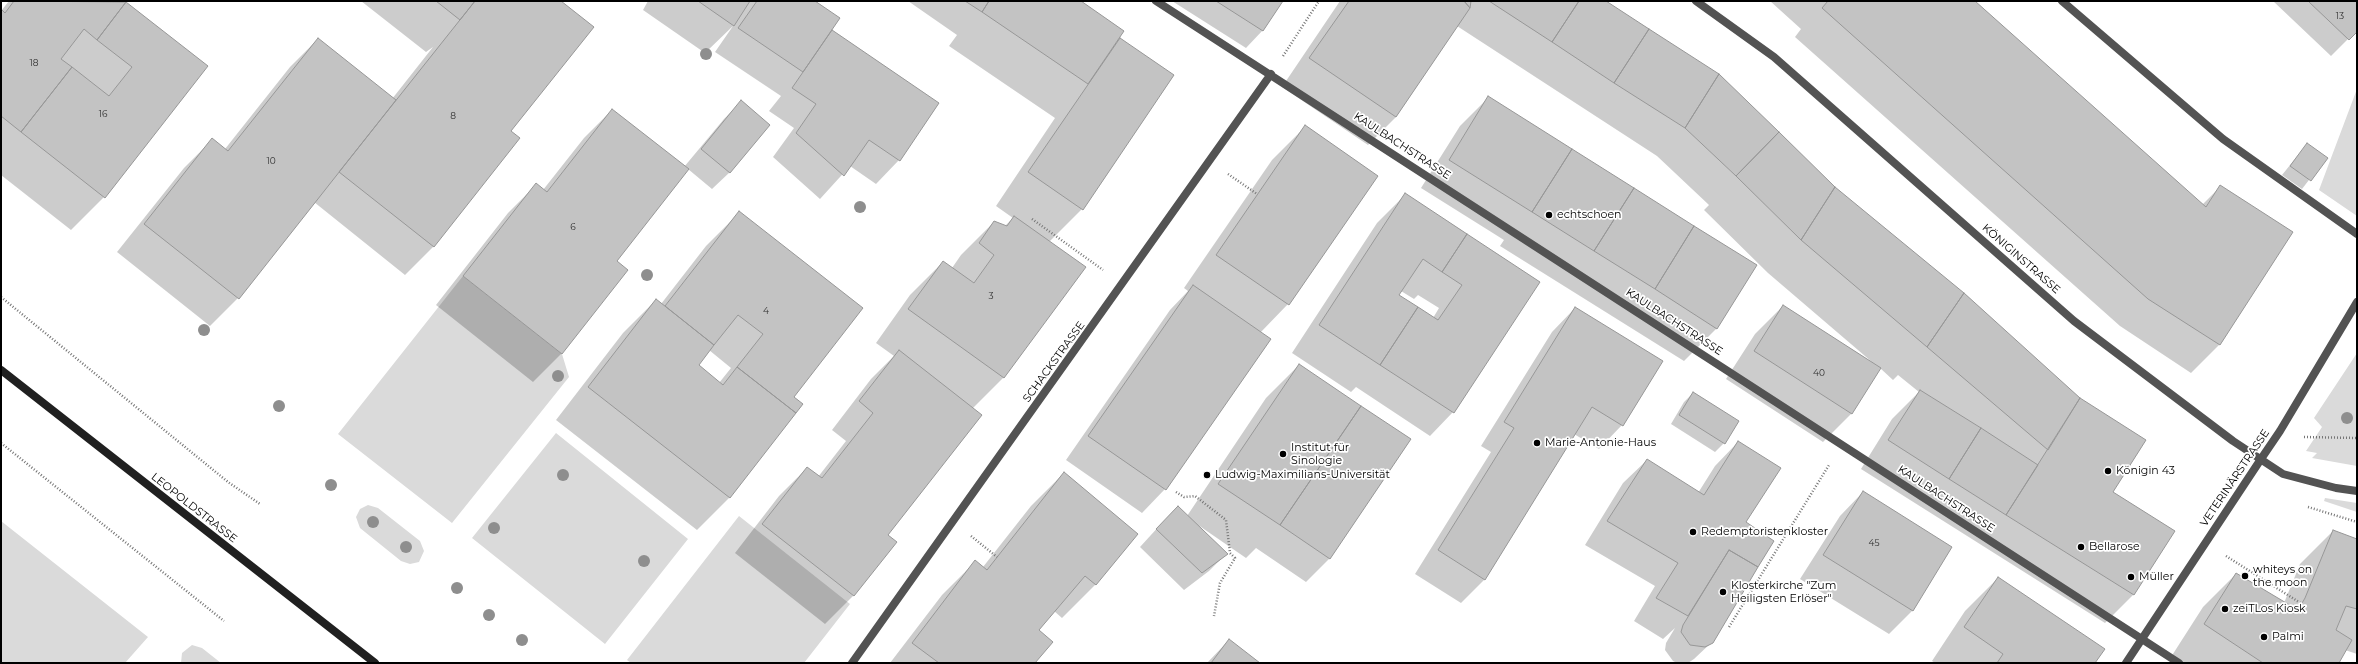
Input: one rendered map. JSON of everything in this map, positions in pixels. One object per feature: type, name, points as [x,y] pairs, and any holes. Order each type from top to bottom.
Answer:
[{"type":"main road","name":"LEOPOLDSTRASSE","points":[[1,370],[375,663]]},
{"type":"street","name":"KAULBACHSTRASSE","points":[[1156,1],[2179,663]]},
{"type":"street","name":"KÖNIGINSTRASSE","points":[[1696,1],[1774,56],[2074,321],[2233,442],[2283,474],[2336,488],[2357,491]]},
{"type":"street","points":[[2062,1],[2223,140],[2357,234]]},
{"type":"street","name":"SCHACKSTRASSE","points":[[853,663],[1271,74]]},
{"type":"street","name":"VETERINÄRSTRASSE","points":[[2126,663],[2280,431],[2357,302]]},
{"type":"path","points":[[1271,74],[1319,1]]},
{"type":"path","points":[[1209,160],[1257,194]]},
{"type":"path","points":[[1032,219],[1123,284]]},
{"type":"path","points":[[1,297],[228,482],[260,504]]},
{"type":"path","points":[[2280,431],[2287,437],[2357,438]]},
{"type":"path","points":[[1,442],[224,621]]},
{"type":"path","points":[[1729,627],[1841,444]]},
{"type":"path","points":[[1176,492],[1184,497],[1195,496],[1226,520],[1230,552],[1235,558],[1220,583],[1214,616]]},
{"type":"path","points":[[2303,506],[2357,522]]},
{"type":"path","points":[[954,522],[997,557]]},
{"type":"path","points":[[2205,542],[2302,604]]},
{"type":"shaded area","points":[[2357,89],[2357,216],[2319,190]]},
{"type":"shaded area","points":[[463,276],[562,354],[569,377],[452,523],[338,434]]},
{"type":"shaded area","points":[[2357,353],[2357,466],[2312,458],[2317,453],[2306,451],[2322,427],[2314,418]]},
{"type":"shaded area","points":[[556,433],[688,539],[605,644],[472,538]]},
{"type":"shaded area","points":[[2325,498],[2357,503],[2357,512],[2324,501]]},
{"type":"shaded area","points":[[368,505],[378,508],[420,541],[424,551],[419,562],[410,564],[401,561],[360,528],[356,517],[360,509]]},
{"type":"shaded area","points":[[739,516],[850,604],[804,663],[631,663],[627,660]]},
{"type":"shaded area","points":[[1,521],[148,637],[125,663],[1,663]]},
{"type":"shaded area","points":[[192,645],[202,648],[221,663],[181,663],[182,653]]},
{"type":"building","points":[[14,1],[126,2],[97,40],[84,29],[61,59],[72,67],[21,132],[1,116],[1,9],[5,13]]},
{"type":"building","points":[[436,1],[475,1],[460,20]]},
{"type":"building","points":[[475,1],[561,1],[594,27],[511,131],[520,138],[434,247],[339,172]]},
{"type":"building","points":[[698,1],[750,1],[734,26]]},
{"type":"building","points":[[757,1],[815,1],[840,18],[803,72],[738,28]]},
{"type":"building","points":[[965,1],[989,1],[982,12]]},
{"type":"building","points":[[989,1],[1081,1],[1124,31],[1088,84],[982,12]]},
{"type":"building","points":[[1216,1],[1283,1],[1263,31]]},
{"type":"building","points":[[1349,1],[1464,1],[1470,8],[1396,117],[1309,58]]},
{"type":"building","points":[[1464,1],[1471,1],[1470,8]]},
{"type":"building","points":[[1489,1],[1579,1],[1552,42]]},
{"type":"building","points":[[1579,1],[1606,1],[1649,29],[1614,83],[1552,42]]},
{"type":"building","points":[[1828,1],[1975,1],[2206,207],[2220,185],[2293,232],[2220,345],[2148,299],[1822,8]]},
{"type":"building","points":[[2308,1],[2357,1],[2357,32],[2349,40]]},
{"type":"building","points":[[126,2],[208,66],[105,198],[21,132],[72,67],[109,96],[132,67],[97,40]]},
{"type":"building","points":[[1649,29],[1719,74],[1685,128],[1614,83]]},
{"type":"building","points":[[832,30],[939,103],[900,161],[869,140],[844,176],[796,133],[816,104],[792,88]]},
{"type":"building","points":[[318,38],[396,100],[239,299],[144,224],[212,138],[228,151]]},
{"type":"building","points":[[1120,38],[1174,75],[1083,210],[1028,172]]},
{"type":"building","points":[[1719,74],[1779,132],[1736,176],[1685,128]]},
{"type":"building","points":[[1488,96],[1572,149],[1532,212],[1449,160]]},
{"type":"building","points":[[741,100],[770,125],[730,173],[701,149]]},
{"type":"building","points":[[612,109],[689,169],[617,261],[628,270],[562,354],[463,276],[536,183],[547,192]]},
{"type":"building","points":[[1305,125],[1378,176],[1289,305],[1216,255]]},
{"type":"building","points":[[1779,132],[1835,187],[1801,240],[1736,176]]},
{"type":"building","points":[[2307,143],[2328,158],[2311,181],[2290,166]]},
{"type":"building","points":[[1572,149],[1634,188],[1594,251],[1532,212]]},
{"type":"building","points":[[1835,187],[1964,293],[1927,347],[1801,240]]},
{"type":"building","points":[[1634,188],[1694,226],[1655,289],[1594,251]]},
{"type":"building","points":[[1405,193],[1467,234],[1442,272],[1423,259],[1399,295],[1418,307],[1380,365],[1319,325]]},
{"type":"building","points":[[739,211],[863,308],[794,397],[803,404],[796,413],[737,367],[763,334],[738,315],[714,345],[665,306]]},
{"type":"building","points":[[1014,216],[1086,267],[1004,378],[908,309],[943,261],[974,283],[994,255],[979,243],[994,221],[1007,226]]},
{"type":"building","points":[[1694,226],[1757,265],[1717,329],[1655,289]]},
{"type":"building","points":[[1467,234],[1540,282],[1454,413],[1380,365],[1418,307],[1438,320],[1462,285],[1442,272]]},
{"type":"building","points":[[1193,285],[1271,339],[1166,490],[1088,436]]},
{"type":"building","points":[[1964,293],[2080,398],[2048,450],[1927,347]]},
{"type":"building","points":[[656,299],[714,345],[699,365],[723,385],[737,367],[796,413],[730,498],[588,387]]},
{"type":"building","points":[[1783,305],[1881,368],[1852,414],[1754,351]]},
{"type":"building","name":"Marie-Antonie-Haus","points":[[1575,307],[1663,361],[1623,426],[1592,407],[1485,580],[1438,550],[1514,428],[1504,422]]},
{"type":"building","points":[[899,350],[982,415],[888,535],[897,542],[854,596],[762,524],[807,467],[822,478],[873,413],[859,401]]},
{"type":"building","name":"Institut für Sinologie","points":[[1299,364],[1361,406],[1280,525],[1218,484]]},
{"type":"building","points":[[1920,390],[1981,428],[1949,479],[1888,440]]},
{"type":"building","points":[[1693,392],[1739,421],[1725,444],[1679,415]]},
{"type":"building","points":[[2080,398],[2146,440],[2113,492],[2175,531],[2134,595],[2006,515]]},
{"type":"building","points":[[1361,406],[1411,439],[1330,559],[1280,525]]},
{"type":"building","points":[[1981,428],[2038,465],[2006,515],[1949,479]]},
{"type":"building","name":"Redemptoristenkloster","points":[[1738,441],[1781,468],[1746,522],[1774,541],[1758,567],[1729,550],[1688,616],[1656,598],[1678,563],[1607,521],[1647,459],[1704,495]]},
{"type":"building","points":[[1064,472],[1138,534],[1096,585],[1085,576],[1039,630],[1053,642],[1035,663],[939,663],[912,643],[975,560],[987,570]]},
{"type":"building","points":[[1863,491],[1952,547],[1913,611],[1823,555]]},
{"type":"building","points":[[1178,506],[1228,554],[1202,573],[1156,529]]},
{"type":"building","points":[[2333,530],[2357,539],[2357,609],[2346,606],[2336,630],[2352,640],[2339,663],[2263,663],[2204,624],[2236,573],[2298,610],[2305,598]]},
{"type":"building","name":"Klosterkirche \"Zum Heiligsten Erlöser\"","points":[[1729,550],[1758,567],[1713,643],[1705,647],[1690,645],[1681,632],[1683,625]]},
{"type":"building","points":[[1998,577],[2105,649],[2095,663],[1997,663],[2003,654],[1964,627]]},
{"type":"building","points":[[1229,639],[1260,663],[1211,663]]},
{"type":"place","name":"echtschoen","points":[[1549,215]]},
{"type":"place","name":"Marie-Antonie-Haus","points":[[1537,443]]},
{"type":"place","name":"Institut für Sinologie","points":[[1283,454]]},
{"type":"place","name":"Königin 43","points":[[2108,471]]},
{"type":"place","name":"Ludwig-Maximilians-Universität","points":[[1207,475]]},
{"type":"place","name":"Redemptoristenkloster","points":[[1693,532]]},
{"type":"place","name":"Bellarose","points":[[2081,547]]},
{"type":"place","name":"whiteys on the moon","points":[[2245,576]]},
{"type":"place","name":"Müller","points":[[2131,577]]},
{"type":"place","name":"Klosterkirche \"Zum Heiligsten Erlöser\"","points":[[1723,592]]},
{"type":"place","name":"zeiTLos Kiosk","points":[[2225,609]]},
{"type":"place","name":"Palmi","points":[[2264,637]]}]
